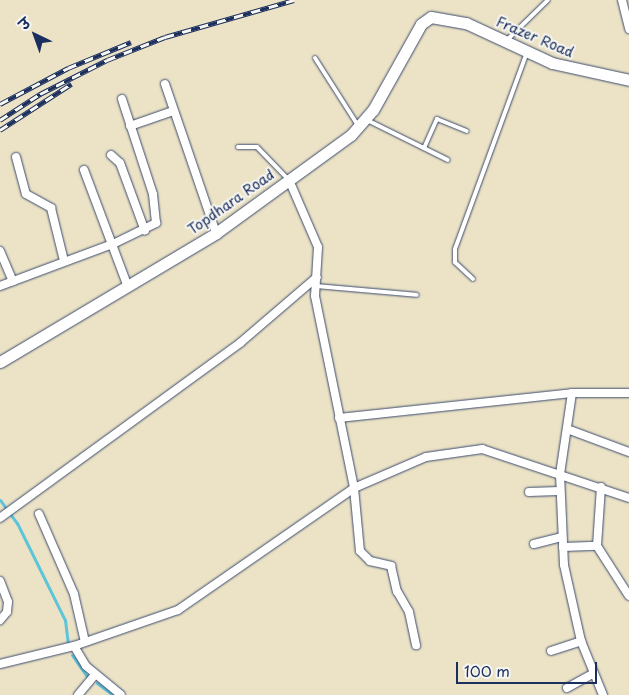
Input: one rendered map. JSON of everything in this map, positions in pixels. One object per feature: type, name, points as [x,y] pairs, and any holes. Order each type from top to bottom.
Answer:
[{"type":"street","points":[[622,0],[629,29]]},
{"type":"street","name":"Frazer Road","points":[[431,17],[466,23],[528,52],[597,76],[629,80]]},
{"type":"street","name":"Topdhara Road","points":[[0,362],[216,233],[289,180],[362,122],[421,24],[431,17]]},
{"type":"street","points":[[165,84],[216,233]]},
{"type":"street","points":[[0,286],[145,231],[157,217],[122,99]]},
{"type":"street","points":[[130,126],[173,111]]},
{"type":"street","points":[[111,155],[120,163],[145,231]]},
{"type":"street","points":[[16,157],[26,194],[51,208],[64,261]]},
{"type":"street","points":[[84,170],[115,243],[128,287]]},
{"type":"street","points":[[289,180],[318,247],[315,286],[354,488],[361,554],[391,566],[409,612],[416,645]]},
{"type":"street","points":[[0,252],[13,281]]},
{"type":"street","points":[[0,518],[15,509],[240,344],[317,277]]},
{"type":"street","points":[[339,418],[572,393],[629,393]]},
{"type":"street","points":[[572,393],[559,491],[563,547],[581,641],[592,674],[603,695]]},
{"type":"street","points":[[567,429],[629,451]]},
{"type":"street","points":[[0,664],[74,646],[178,610],[354,488],[426,457],[457,450],[482,449],[601,487],[629,498]]},
{"type":"street","points":[[601,487],[598,546],[629,596]]},
{"type":"street","points":[[528,492],[559,491]]},
{"type":"street","points":[[39,514],[74,594],[85,642]]},
{"type":"street","points":[[534,544],[562,537]]},
{"type":"street","points":[[563,547],[598,546]]},
{"type":"street","points":[[0,581],[7,612],[0,620]]},
{"type":"street","points":[[551,651],[581,641]]},
{"type":"street","points":[[74,646],[95,675],[121,695]]},
{"type":"street","points":[[567,688],[592,674]]},
{"type":"street","points":[[78,695],[95,675]]},
{"type":"lane","points":[[505,41],[548,0]]},
{"type":"lane","points":[[473,279],[455,262],[455,249],[528,52]]},
{"type":"lane","points":[[315,58],[362,122],[448,160]]},
{"type":"lane","points":[[424,148],[437,119],[467,131]]},
{"type":"lane","points":[[238,148],[257,147],[289,180]]},
{"type":"lane","points":[[315,286],[417,295]]},
{"type":"waterway","points":[[0,500],[17,523],[65,620],[68,643]]},
{"type":"waterway","points":[[72,655],[88,678]]},
{"type":"waterway","points":[[97,683],[113,695]]},
{"type":"railway","points":[[0,120],[40,94],[107,60],[165,37],[294,0]]},
{"type":"railway","points":[[0,104],[68,68],[131,42]]},
{"type":"railway","points":[[0,130],[71,84]]}]
